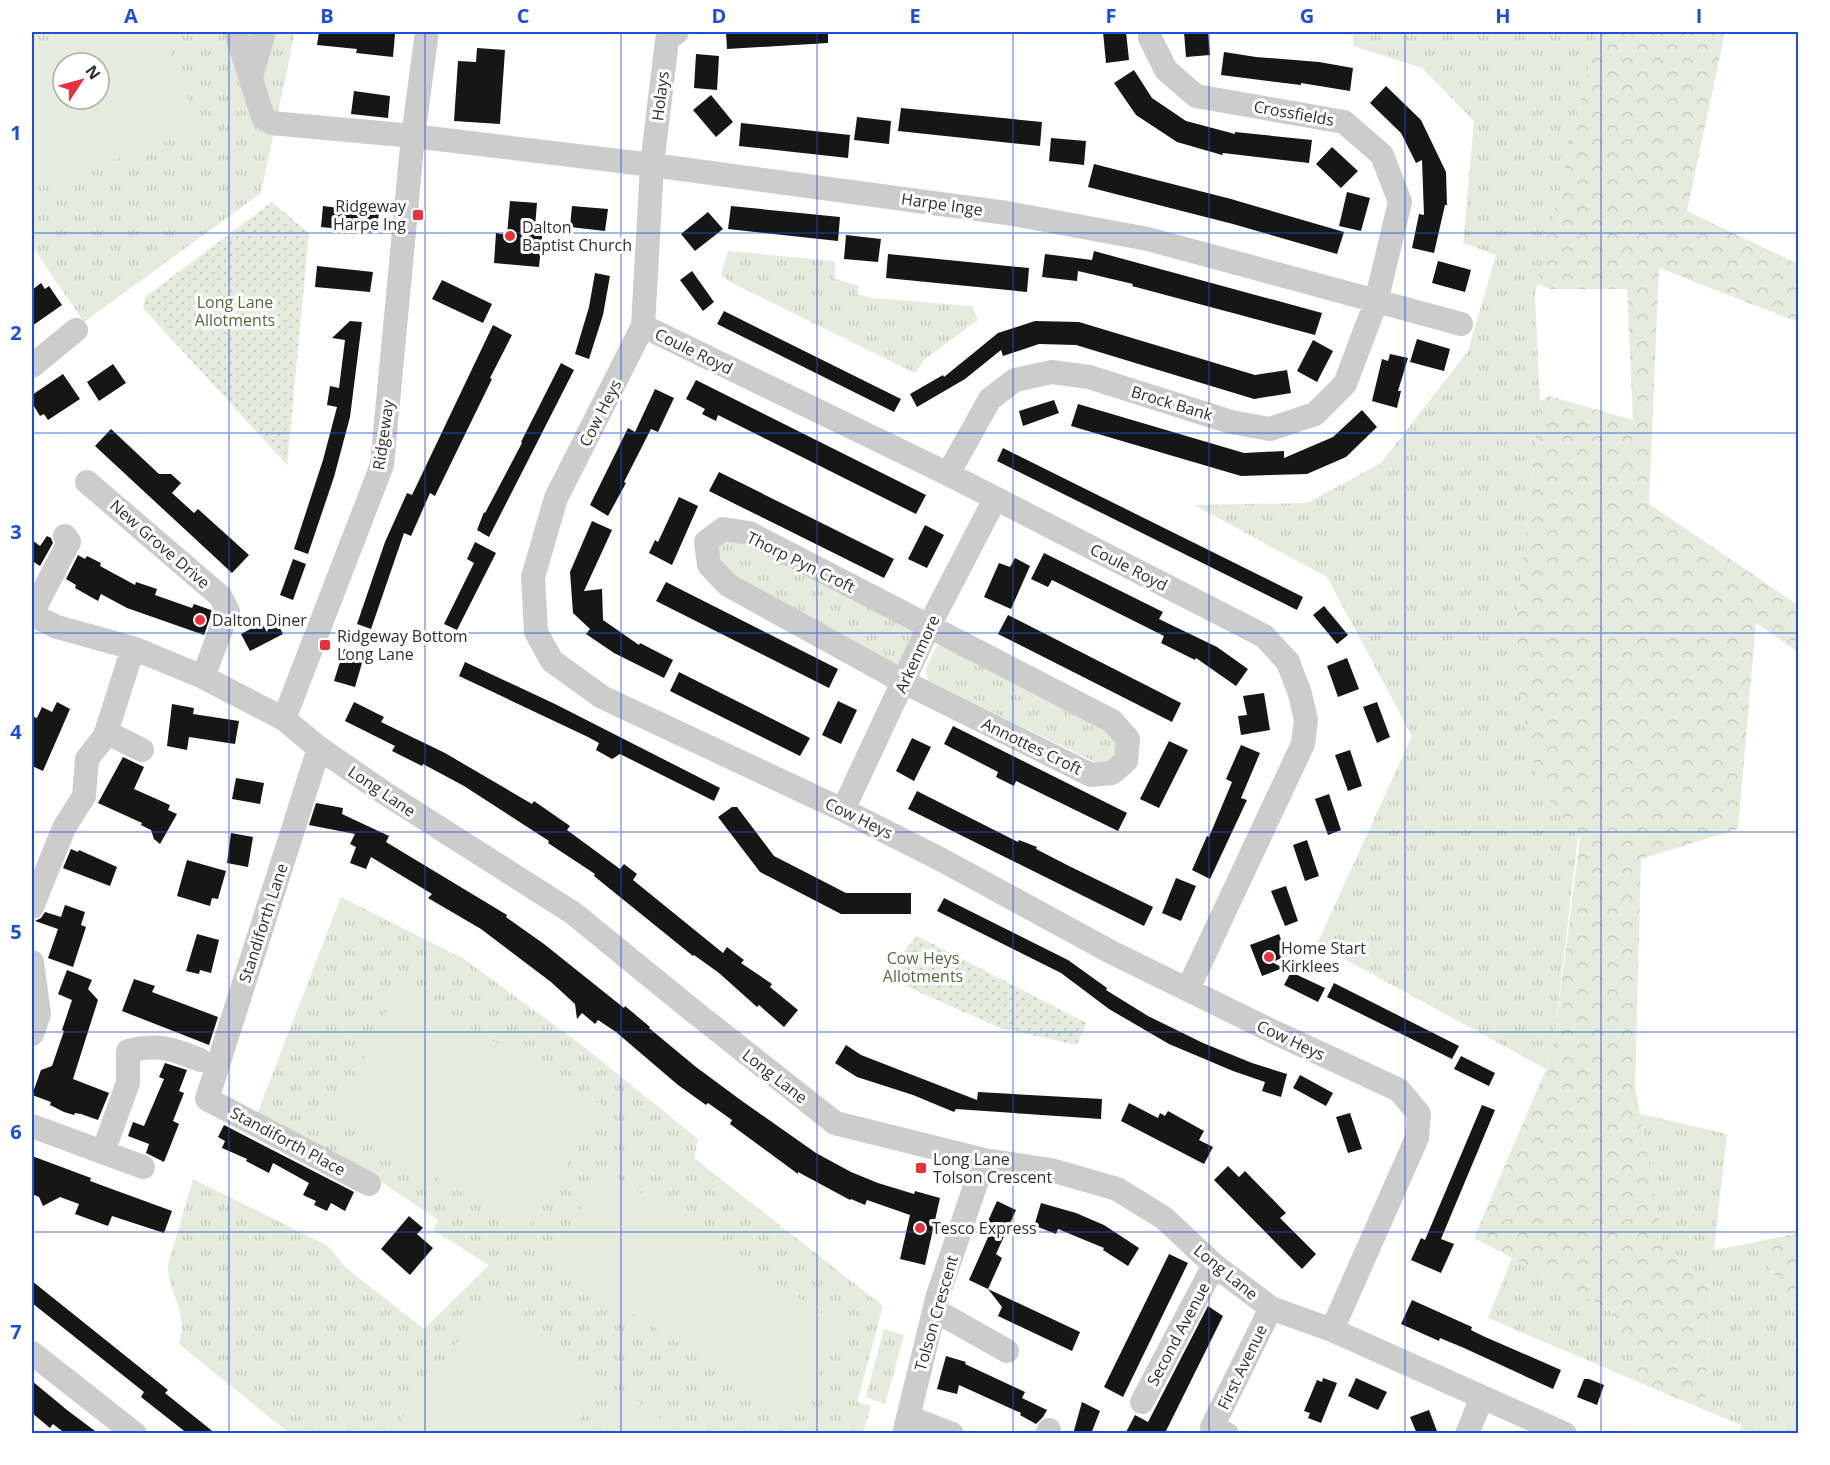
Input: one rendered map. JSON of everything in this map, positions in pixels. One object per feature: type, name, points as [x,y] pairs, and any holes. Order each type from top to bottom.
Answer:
[{"type":"street","points":[[236,32],[263,117],[271,123],[413,136]]},
{"type":"street","points":[[251,77],[264,32]]},
{"type":"street","name":"Ridgeway","points":[[284,719],[382,465],[413,136],[427,32]]},
{"type":"street","name":"Holays","points":[[652,165],[667,40],[676,32]]},
{"type":"street","name":"Crossfields","points":[[1150,32],[1150,38],[1166,70],[1196,96],[1344,122],[1382,155],[1400,202],[1376,302]]},
{"type":"street","name":"Harpe Inge","points":[[413,136],[652,165],[1007,213],[1136,237],[1461,324]]},
{"type":"street","name":"Cow Heys","points":[[652,165],[644,326],[556,498],[533,577],[536,632],[552,662],[602,697],[843,810],[942,860],[1111,952],[1399,1090],[1419,1114],[1417,1138],[1332,1330]]},
{"type":"street","name":"Brock Bank","points":[[948,474],[990,399],[1015,380],[1052,372],[1089,377],[1232,422],[1270,429],[1315,414],[1346,384],[1376,302]]},
{"type":"street","name":"Coule Royd","points":[[644,326],[948,474],[1264,636],[1288,662],[1300,694],[1306,720],[1303,744],[1188,989]]},
{"type":"street","points":[[32,366],[76,330]]},
{"type":"street","name":"New Grove Drive","points":[[87,482],[220,596],[228,611],[202,677]]},
{"type":"street","name":"Arkenmore","points":[[843,810],[929,626],[995,499]]},
{"type":"street","name":"Thorp Pyn Croft","points":[[904,682],[728,585],[709,565],[706,542],[723,529],[749,533],[929,626]]},
{"type":"street","points":[[32,614],[72,541]]},
{"type":"street","name":"Long Lane","points":[[32,614],[57,627],[133,648],[202,677],[284,719],[319,748],[383,792],[573,913],[835,1123],[984,1160],[1051,1170],[1117,1189],[1164,1218],[1214,1265],[1271,1308],[1332,1330],[1565,1434]]},
{"type":"street","name":"Annottes Croft","points":[[904,682],[1091,775],[1112,773],[1126,761],[1128,739],[1112,721],[929,626]]},
{"type":"street","points":[[32,907],[64,828],[84,796],[87,759],[106,732],[133,648]]},
{"type":"street","points":[[106,732],[141,750]]},
{"type":"street","name":"Standiforth Lane","points":[[207,1099],[238,1028],[319,748]]},
{"type":"street","points":[[32,962],[39,1014],[32,1034]]},
{"type":"street","points":[[103,1152],[128,1083],[128,1051],[146,1046],[170,1048],[200,1060]]},
{"type":"street","name":"Standiforth Place","points":[[207,1099],[369,1184]]},
{"type":"street","points":[[32,1126],[143,1167]]},
{"type":"street","name":"Tolson Crescent","points":[[906,1425],[934,1313],[984,1160]]},
{"type":"street","name":"Second Avenue","points":[[1142,1402],[1214,1265]]},
{"type":"street","name":"First Avenue","points":[[1220,1430],[1271,1308]]},
{"type":"street","points":[[934,1313],[973,1323],[1007,1350]]},
{"type":"street","points":[[32,1353],[135,1434]]},
{"type":"street","points":[[1467,1434],[1482,1396]]},
{"type":"street","points":[[906,1425],[952,1434]]},
{"type":"green space","points":[[32,32],[295,32],[261,193],[84,322],[32,246]]},
{"type":"green space","points":[[73,32],[163,32],[199,129],[32,190],[32,46]]},
{"type":"green space","points":[[1353,32],[1597,32],[1535,295],[1540,401],[1512,655],[1552,805],[1578,836],[1554,1041],[1546,1069],[1317,944],[1412,736],[1327,577],[1194,505],[1307,503],[1381,463],[1468,351],[1496,255],[1463,243],[1474,121],[1422,68],[1353,46]]},
{"type":"green space","points":[[1597,32],[1725,32],[1687,211],[1798,264],[1798,322],[1659,268],[1649,504],[1798,605],[1798,652],[1756,623],[1738,829],[1641,859],[1635,1088],[1664,1245],[1710,1288],[1705,1410],[1643,1384],[1610,1310],[1474,1238],[1546,1069],[1554,1041],[1580,839],[1552,805],[1536,775],[1512,655],[1540,401],[1549,396],[1633,420],[1627,289],[1551,289],[1537,284]]},
{"type":"green space","name":"Long Lane Allotments","points":[[272,202],[309,233],[287,465],[143,308],[145,297]]},
{"type":"green space","points":[[728,251],[835,261],[835,279],[859,286],[857,294],[872,298],[972,306],[978,320],[925,359],[915,373],[732,283],[721,275]]},
{"type":"green space","points":[[731,537],[914,627],[915,634],[902,663],[895,665],[724,570],[716,550],[720,544]]},
{"type":"green space","points":[[947,643],[1113,731],[1120,759],[1099,764],[929,681],[925,671],[937,645]]},
{"type":"green space","points":[[341,897],[464,959],[583,1046],[698,1139],[694,1158],[883,1306],[857,1402],[871,1406],[863,1434],[289,1433],[179,1344],[182,1321],[171,1286],[168,1265],[193,1179],[328,1246],[345,1267],[424,1329],[489,1265],[433,1230],[438,1220],[365,1171],[257,1114]]},
{"type":"green space","name":"Cow Heys Allotments","points":[[917,936],[1087,1023],[1077,1045],[1000,1028],[883,976]]},
{"type":"green space","points":[[398,986],[602,1105],[528,1231],[335,1119]]},
{"type":"green space","points":[[1640,1114],[1727,1134],[1714,1250],[1756,1242],[1798,1318],[1798,1433],[1739,1433],[1741,1425],[1705,1410],[1710,1288],[1664,1246]]},
{"type":"green space","points":[[606,1170],[847,1330],[792,1416],[548,1259]]},
{"type":"green space","points":[[1798,1233],[1798,1318],[1756,1242]]},
{"type":"green space","points":[[1512,1258],[1610,1310],[1643,1384],[1488,1318]]},
{"type":"green space","points":[[492,1295],[607,1383],[570,1433],[391,1433]]},
{"type":"green space","points":[[884,1329],[904,1335],[885,1404],[866,1397]]},
{"type":"green space","points":[[629,1395],[679,1433],[601,1433]]},
{"type":"building","points":[[319,32],[395,34],[393,57],[356,53],[357,49],[317,45]]},
{"type":"building","points":[[726,32],[828,32],[828,43],[727,49]]},
{"type":"building","points":[[1103,32],[1126,32],[1129,60],[1106,63]]},
{"type":"building","points":[[1184,32],[1208,32],[1210,55],[1186,57]]},
{"type":"building","points":[[477,48],[505,50],[500,124],[454,121],[458,61],[476,62]]},
{"type":"building","points":[[1224,52],[1353,68],[1350,91],[1301,83],[1301,85],[1221,75]]},
{"type":"building","points":[[696,54],[719,56],[717,90],[694,88]]},
{"type":"building","points":[[1134,70],[1152,98],[1186,121],[1235,134],[1235,132],[1312,140],[1309,163],[1223,153],[1222,155],[1177,142],[1136,115],[1114,83]]},
{"type":"building","points":[[1386,86],[1421,120],[1446,172],[1447,205],[1445,205],[1434,253],[1412,248],[1419,214],[1424,215],[1422,160],[1416,163],[1401,133],[1370,103]]},
{"type":"building","points":[[354,91],[390,96],[388,118],[351,114]]},
{"type":"building","points":[[711,95],[733,122],[716,137],[693,110]]},
{"type":"building","points":[[901,108],[1042,122],[1040,146],[898,131]]},
{"type":"building","points":[[857,117],[891,121],[889,144],[854,140]]},
{"type":"building","points":[[741,123],[850,135],[848,158],[739,146]]},
{"type":"building","points":[[1051,138],[1086,141],[1084,165],[1049,161]]},
{"type":"building","points":[[1332,147],[1358,171],[1341,188],[1316,164]]},
{"type":"building","points":[[1094,164],[1231,199],[1344,232],[1337,254],[1233,224],[1088,187]]},
{"type":"building","points":[[1347,192],[1370,198],[1361,231],[1339,226]]},
{"type":"building","points":[[510,201],[537,203],[535,227],[543,228],[539,267],[494,263],[496,233],[507,235]]},
{"type":"building","points":[[323,206],[379,213],[376,233],[321,227]]},
{"type":"building","points":[[572,206],[608,209],[605,231],[570,227]]},
{"type":"building","points":[[731,206],[840,217],[838,241],[728,229]]},
{"type":"building","points":[[708,212],[723,229],[695,251],[681,234]]},
{"type":"building","points":[[846,235],[881,239],[878,262],[844,259]]},
{"type":"building","points":[[1094,251],[1322,313],[1315,335],[1078,271],[1077,281],[1042,277],[1045,254],[1092,260]]},
{"type":"building","points":[[888,254],[1029,268],[1027,292],[886,278]]},
{"type":"building","points":[[1438,261],[1471,270],[1465,292],[1432,283]]},
{"type":"building","points":[[317,266],[373,272],[370,292],[315,287]]},
{"type":"building","points":[[692,271],[714,302],[703,311],[680,280]]},
{"type":"building","points":[[595,273],[610,276],[603,315],[589,359],[575,354],[589,307]]},
{"type":"building","points":[[442,280],[492,304],[483,323],[432,299]]},
{"type":"building","points":[[41,283],[45,289],[49,286],[62,305],[32,326],[32,290]]},
{"type":"building","points":[[724,311],[901,399],[894,412],[717,324]]},
{"type":"building","points":[[350,321],[362,322],[350,417],[334,477],[308,554],[294,549],[323,460],[337,407],[327,405],[330,386],[339,388],[345,340],[332,338]]},
{"type":"building","points":[[1035,321],[1079,322],[1255,375],[1287,370],[1291,393],[1254,399],[1076,345],[1039,344],[1003,356],[1001,350],[965,379],[917,407],[910,394],[943,375],[944,377],[998,333]]},
{"type":"building","points":[[493,325],[512,335],[490,378],[492,379],[435,496],[430,493],[411,536],[404,533],[371,629],[357,624],[385,542],[407,493],[412,495]]},
{"type":"building","points":[[1417,339],[1450,349],[1444,371],[1410,362]]},
{"type":"building","points":[[1313,340],[1333,351],[1317,382],[1297,371]]},
{"type":"building","points":[[1390,354],[1408,358],[1398,391],[1401,391],[1397,408],[1372,401],[1382,359],[1388,361]]},
{"type":"building","points":[[561,363],[574,370],[489,537],[477,530],[484,512],[522,443]]},
{"type":"building","points":[[113,364],[126,383],[99,401],[87,382]]},
{"type":"building","points":[[63,374],[80,399],[48,420],[44,414],[40,416],[32,403],[32,395]]},
{"type":"building","points":[[696,380],[926,495],[916,514],[718,415],[716,421],[702,414],[705,409],[686,399]]},
{"type":"building","points":[[655,389],[674,398],[658,432],[651,429],[608,516],[590,505],[628,428],[635,432]]},
{"type":"building","points":[[1054,400],[1059,413],[1023,426],[1019,411]]},
{"type":"building","points":[[1078,404],[1244,453],[1284,451],[1284,458],[1333,437],[1362,410],[1377,427],[1346,457],[1307,474],[1241,476],[1071,426]]},
{"type":"building","points":[[111,429],[159,474],[171,474],[181,483],[172,493],[194,513],[198,509],[249,555],[232,573],[95,446]]},
{"type":"building","points":[[1003,448],[1303,597],[1297,610],[997,461]]},
{"type":"building","points":[[719,472],[894,559],[884,578],[709,491]]},
{"type":"building","points":[[679,497],[698,506],[672,565],[649,553],[655,540],[658,542]]},
{"type":"building","points":[[592,521],[612,530],[584,591],[602,589],[603,620],[639,645],[640,643],[673,660],[664,678],[614,653],[586,634],[590,629],[573,613],[570,572]]},
{"type":"building","points":[[925,525],[944,535],[927,568],[908,559]]},
{"type":"building","points":[[47,536],[53,543],[40,566],[32,561],[32,540],[40,546]]},
{"type":"building","points":[[475,542],[496,553],[457,630],[444,624],[474,563],[467,559]]},
{"type":"building","points":[[1044,553],[1163,612],[1159,619],[1217,647],[1248,669],[1236,686],[1196,658],[1195,660],[1161,643],[1164,636],[1052,580],[1048,587],[1031,579]]},
{"type":"building","points":[[78,555],[85,559],[87,556],[101,563],[100,566],[135,585],[136,582],[157,589],[155,595],[192,608],[194,604],[211,610],[204,635],[127,608],[101,594],[98,601],[75,588],[76,585],[66,579]]},
{"type":"building","points":[[1015,558],[1030,566],[1011,609],[984,597],[999,563],[1010,567]]},
{"type":"building","points":[[293,559],[306,564],[293,600],[280,595]]},
{"type":"building","points":[[666,582],[838,669],[829,688],[656,601]]},
{"type":"building","points":[[1324,606],[1348,635],[1337,644],[1313,615]]},
{"type":"building","points":[[273,615],[283,634],[250,651],[241,634],[258,625],[263,625],[267,632]]},
{"type":"building","points":[[1008,615],[1181,703],[1172,722],[998,634]]},
{"type":"building","points":[[344,649],[364,656],[355,687],[334,681]]},
{"type":"building","points":[[1347,658],[1359,689],[1338,697],[1327,666]]},
{"type":"building","points":[[465,662],[555,704],[720,788],[714,801],[620,754],[612,759],[596,750],[599,743],[588,737],[459,676]]},
{"type":"building","points":[[679,672],[810,738],[800,756],[670,691]]},
{"type":"building","points":[[1264,693],[1270,730],[1241,735],[1238,716],[1247,715],[1243,696]]},
{"type":"building","points":[[838,701],[857,710],[841,744],[822,735]]},
{"type":"building","points":[[57,702],[70,709],[43,771],[32,766],[32,716],[37,718],[42,707],[52,712]]},
{"type":"building","points":[[354,702],[384,717],[381,722],[445,753],[532,804],[534,801],[570,826],[567,830],[620,869],[624,864],[637,874],[633,880],[723,953],[727,947],[744,960],[741,963],[772,984],[770,987],[798,1010],[784,1027],[759,1005],[757,1007],[719,973],[693,956],[594,876],[595,874],[548,843],[549,841],[464,786],[423,764],[422,766],[392,751],[395,746],[345,721]]},
{"type":"building","points":[[1377,702],[1390,737],[1377,743],[1363,707]]},
{"type":"building","points":[[172,704],[194,708],[193,714],[239,721],[235,744],[189,737],[187,750],[167,746]]},
{"type":"building","points":[[953,726],[1127,813],[1118,831],[1016,781],[1014,786],[996,777],[998,772],[944,744]]},
{"type":"building","points":[[912,738],[931,747],[914,781],[896,771]]},
{"type":"building","points":[[1169,741],[1188,750],[1159,808],[1140,799]]},
{"type":"building","points":[[1241,745],[1260,753],[1241,798],[1247,800],[1210,879],[1192,870],[1207,836],[1209,837],[1232,782],[1226,779]]},
{"type":"building","points":[[1350,750],[1362,786],[1348,791],[1335,755]]},
{"type":"building","points":[[123,757],[144,767],[134,789],[170,805],[168,810],[177,814],[160,844],[154,839],[151,830],[141,825],[142,823],[98,803]]},
{"type":"building","points":[[236,778],[264,783],[260,804],[232,799]]},
{"type":"building","points":[[917,791],[1018,842],[1019,840],[1037,847],[1036,849],[1153,907],[1144,926],[908,809]]},
{"type":"building","points":[[1329,794],[1341,830],[1328,835],[1315,799]]},
{"type":"building","points":[[316,803],[343,808],[342,814],[389,836],[386,842],[507,915],[506,917],[544,944],[624,1008],[625,1006],[696,1067],[816,1153],[851,1172],[878,1183],[914,1194],[915,1191],[940,1198],[925,1265],[900,1259],[910,1215],[867,1200],[865,1205],[850,1200],[798,1172],[798,1174],[730,1124],[732,1120],[678,1085],[616,1032],[598,1020],[595,1024],[582,1013],[577,1019],[575,1004],[551,982],[481,929],[428,898],[432,894],[371,857],[366,869],[350,863],[356,847],[350,844],[355,834],[309,825]]},
{"type":"building","points":[[732,807],[737,807],[774,856],[846,893],[911,893],[911,914],[841,914],[760,872],[718,817]]},
{"type":"building","points":[[231,833],[253,837],[248,867],[227,863]]},
{"type":"building","points":[[1307,840],[1319,876],[1305,881],[1293,845]]},
{"type":"building","points":[[71,849],[78,852],[79,850],[117,867],[110,886],[63,868]]},
{"type":"building","points":[[187,860],[226,871],[218,899],[212,898],[210,906],[177,896]]},
{"type":"building","points":[[1176,878],[1196,886],[1181,921],[1162,913]]},
{"type":"building","points":[[1286,886],[1298,921],[1285,926],[1271,891]]},
{"type":"building","points":[[944,898],[1068,960],[1107,988],[1106,990],[1148,1016],[1203,1043],[1287,1074],[1281,1097],[1262,1091],[1265,1082],[1169,1044],[1109,1009],[1061,973],[937,911]]},
{"type":"building","points":[[65,905],[85,912],[81,925],[86,927],[73,967],[48,958],[58,929],[35,921],[45,912],[61,917]]},
{"type":"building","points":[[197,934],[219,940],[211,973],[200,970],[199,974],[186,971]]},
{"type":"building","name":"Home Start Kirklees","points":[[1279,934],[1287,956],[1272,962],[1283,968],[1262,976],[1250,945]]},
{"type":"building","points":[[67,970],[92,980],[88,989],[98,1000],[73,1079],[109,1093],[98,1120],[81,1114],[75,1113],[74,1115],[64,1112],[50,1105],[51,1102],[32,1095],[41,1070],[52,1066],[64,1031],[62,1030],[72,1000],[58,994]]},
{"type":"building","points":[[1291,972],[1325,988],[1318,1002],[1284,985]]},
{"type":"building","points":[[134,979],[155,986],[152,992],[218,1017],[209,1045],[122,1011]]},
{"type":"building","points":[[1334,983],[1459,1046],[1452,1059],[1327,997]]},
{"type":"building","points":[[846,1045],[861,1055],[977,1100],[978,1092],[1102,1099],[1101,1119],[956,1109],[954,1112],[913,1095],[857,1077],[835,1063]]},
{"type":"building","points":[[1461,1056],[1495,1073],[1489,1086],[1454,1069]]},
{"type":"building","points":[[165,1063],[187,1070],[179,1091],[184,1093],[173,1121],[179,1124],[164,1162],[146,1153],[149,1144],[128,1136],[133,1122],[144,1126],[164,1079],[159,1077]]},
{"type":"building","points":[[1300,1075],[1333,1093],[1326,1106],[1293,1088]]},
{"type":"building","points":[[1129,1103],[1158,1118],[1160,1113],[1165,1116],[1168,1111],[1204,1131],[1199,1140],[1213,1147],[1204,1164],[1121,1121]]},
{"type":"building","points":[[1482,1105],[1495,1110],[1441,1239],[1454,1244],[1441,1273],[1411,1260],[1421,1238],[1425,1240]]},
{"type":"building","points":[[1350,1113],[1362,1149],[1348,1153],[1336,1117]]},
{"type":"building","points":[[224,1125],[354,1192],[345,1211],[331,1203],[327,1211],[314,1205],[316,1201],[303,1195],[309,1183],[273,1163],[269,1173],[246,1161],[247,1159],[222,1148],[225,1141],[218,1137]]},
{"type":"building","points":[[32,1156],[91,1178],[90,1181],[172,1211],[164,1233],[112,1216],[108,1226],[75,1214],[79,1204],[60,1197],[43,1206],[39,1197],[32,1194]]},
{"type":"building","points":[[1228,1166],[1239,1177],[1245,1171],[1286,1213],[1280,1218],[1316,1254],[1302,1269],[1214,1180]]},
{"type":"building","points":[[997,1201],[1016,1210],[996,1254],[1002,1258],[988,1289],[969,1280],[989,1235],[983,1232]]},
{"type":"building","points":[[1041,1203],[1076,1213],[1104,1225],[1139,1248],[1128,1266],[1103,1250],[1104,1248],[1058,1229],[1056,1234],[1038,1227],[1035,1223]]},
{"type":"building","points":[[409,1216],[423,1228],[417,1234],[433,1248],[410,1275],[381,1249]]},
{"type":"building","points":[[1169,1254],[1188,1263],[1123,1397],[1104,1387]]},
{"type":"building","points":[[32,1281],[168,1390],[165,1393],[216,1434],[188,1434],[141,1397],[144,1392],[32,1303]]},
{"type":"building","points":[[988,1289],[1080,1332],[1072,1351],[998,1316],[1002,1307]]},
{"type":"building","points":[[1412,1300],[1472,1327],[1471,1330],[1483,1336],[1561,1370],[1553,1389],[1464,1348],[1440,1338],[1439,1341],[1401,1324]]},
{"type":"building","points":[[1208,1306],[1223,1316],[1166,1431],[1170,1434],[1125,1434],[1135,1415],[1148,1422]]},
{"type":"building","points":[[946,1356],[966,1362],[965,1364],[1025,1392],[1022,1398],[1047,1410],[1043,1417],[1036,1424],[1020,1415],[1021,1413],[959,1385],[957,1394],[937,1389]]},
{"type":"building","points":[[1323,1378],[1337,1383],[1321,1423],[1308,1418],[1310,1413],[1304,1411],[1317,1380],[1322,1382]]},
{"type":"building","points":[[1356,1378],[1387,1392],[1378,1410],[1348,1396]]},
{"type":"building","points":[[1584,1379],[1604,1385],[1597,1405],[1577,1397]]},
{"type":"building","points":[[32,1381],[99,1434],[66,1434],[53,1424],[50,1428],[32,1413]]},
{"type":"building","points":[[1082,1402],[1100,1411],[1091,1434],[1073,1434]]},
{"type":"building","points":[[1429,1410],[1438,1434],[1417,1434],[1410,1417]]},
{"type":"place","name":"Ridgeway Harpe Ing","points":[[418,215]]},
{"type":"place","name":"Dalton Baptist Church","points":[[510,236]]},
{"type":"place","name":"Dalton Diner","points":[[200,620]]},
{"type":"place","name":"Ridgeway Bottom Long Lane","points":[[325,645]]},
{"type":"place","name":"Home Start Kirklees","points":[[1269,957]]},
{"type":"place","name":"Long Lane Tolson Crescent","points":[[921,1168]]},
{"type":"place","name":"Tesco Express","points":[[920,1228]]}]
